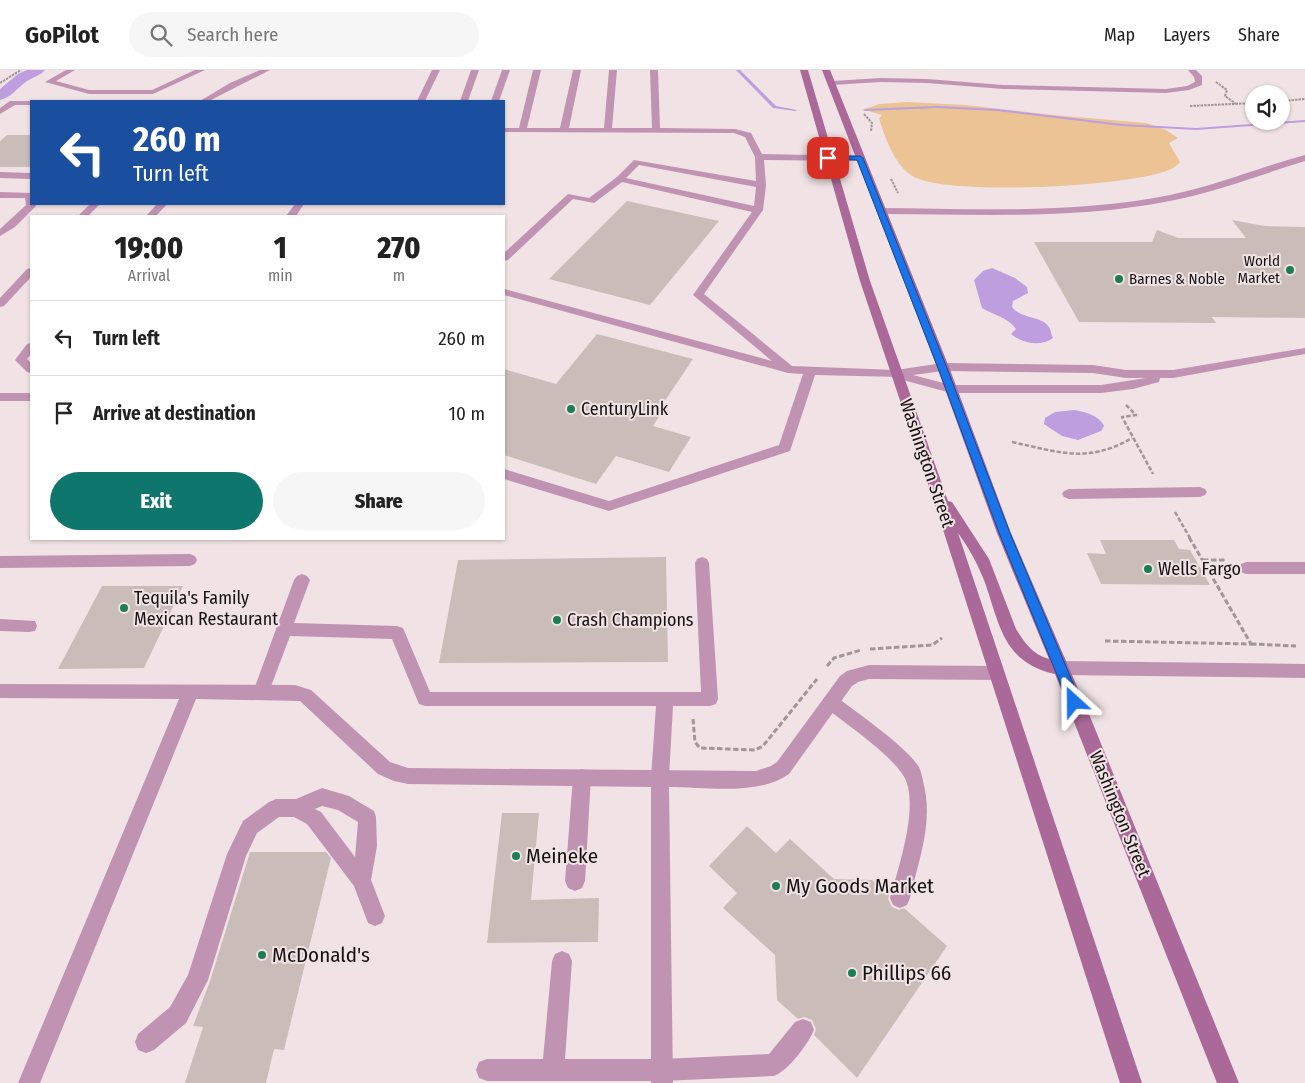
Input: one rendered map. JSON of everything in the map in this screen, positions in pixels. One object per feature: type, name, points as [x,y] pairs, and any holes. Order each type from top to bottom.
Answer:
[{"type":"main road","name":"Washington Street","points":[[804,70],[854,244],[1131,1083]]},
{"type":"main road","name":"Washington Street","points":[[826,70],[943,368],[1004,533],[1228,1083]]},
{"type":"main road","points":[[935,488],[984,562],[1003,616],[1019,648],[1037,663],[1059,668]]},
{"type":"street","points":[[71,70],[49,82],[89,92],[153,92],[201,70]]},
{"type":"street","points":[[206,100],[266,70]]},
{"type":"street","points":[[421,100],[436,70]]},
{"type":"street","points":[[464,100],[475,70]]},
{"type":"street","points":[[496,100],[506,70]]},
{"type":"street","points":[[522,130],[537,70]]},
{"type":"street","points":[[564,130],[576,70]]},
{"type":"street","points":[[608,129],[613,70]]},
{"type":"street","points":[[654,70],[656,129]]},
{"type":"street","points":[[875,70],[880,80]]},
{"type":"street","points":[[832,83],[880,80],[936,81],[1048,89],[1150,91],[1189,88],[1199,82],[1195,75]]},
{"type":"street","points":[[1150,91],[1160,84]]},
{"type":"street","points":[[0,112],[13,103],[30,103]]},
{"type":"street","points":[[505,130],[656,129],[735,131],[748,135],[759,157],[761,185],[758,210],[698,295],[792,370]]},
{"type":"street","points":[[759,157],[860,158]]},
{"type":"street","points":[[880,211],[1026,211],[1102,207],[1169,198],[1217,186],[1305,158]]},
{"type":"street","points":[[505,257],[571,196],[591,202],[620,179],[637,162],[761,185]]},
{"type":"street","points":[[0,175],[30,176]]},
{"type":"street","points":[[620,179],[758,210]]},
{"type":"street","points":[[0,195],[29,195],[30,200]]},
{"type":"street","points":[[0,232],[17,225],[31,205]]},
{"type":"street","points":[[84,215],[94,205]]},
{"type":"street","points":[[152,215],[161,205]]},
{"type":"street","points":[[0,304],[30,272]]},
{"type":"street","points":[[505,292],[792,370],[896,374],[943,368],[1093,369],[1126,374],[1173,374]]},
{"type":"street","points":[[30,347],[21,360],[30,368]]},
{"type":"street","points":[[896,374],[951,389],[1101,389],[1133,385],[1173,374],[1305,351]]},
{"type":"street","points":[[505,474],[609,506],[776,452],[785,448],[810,372]]},
{"type":"street","points":[[0,397],[30,397]]},
{"type":"street","points":[[1069,494],[1200,492]]},
{"type":"street","points":[[0,562],[190,560]]},
{"type":"street","points":[[285,629],[397,633],[425,699],[710,699],[702,563]]},
{"type":"street","points":[[1246,568],[1305,568]]},
{"type":"street","points":[[262,692],[302,580]]},
{"type":"street","points":[[0,626],[29,626]]},
{"type":"street","points":[[1059,668],[1305,671]]},
{"type":"street","points":[[0,691],[295,692],[305,695],[384,768],[394,773],[408,776],[756,778],[776,773],[783,768],[846,681],[853,676],[869,672],[996,673]]},
{"type":"street","points":[[29,1083],[190,692]]},
{"type":"street","points":[[662,1077],[660,778],[664,699]]},
{"type":"street","points":[[831,702],[894,752],[912,772],[918,796],[919,821],[900,898]]},
{"type":"street","points":[[575,881],[582,777]]},
{"type":"street","points":[[146,1042],[178,1015],[197,980],[237,854],[250,827],[276,808],[296,808],[322,797],[342,802],[367,817],[367,846],[360,880]]},
{"type":"street","points":[[296,808],[314,818],[360,880],[375,916]]},
{"type":"street","points":[[553,1070],[562,961]]},
{"type":"street","points":[[487,1070],[553,1070],[662,1077],[774,1065],[803,1030]]},
{"type":"path","points":[[0,83],[21,70]]},
{"type":"path","points":[[1195,75],[1212,75],[1218,84],[1227,90],[1226,96],[1236,104]]},
{"type":"path","points":[[1290,100],[1305,99]]},
{"type":"path","points":[[864,113],[872,123],[870,130],[873,136]]},
{"type":"path","points":[[890,175],[896,191],[901,196]]},
{"type":"path","points":[[1120,403],[1134,411],[1136,415],[1122,417],[1132,438],[1251,644]]},
{"type":"path","points":[[1012,442],[1073,454],[1092,454],[1112,448],[1132,438]]},
{"type":"path","points":[[1203,560],[1232,560]]},
{"type":"path","points":[[692,699],[695,742],[700,748],[755,750],[763,746],[834,658],[857,651],[881,647],[932,645],[942,638]]},
{"type":"path","points":[[1105,641],[1296,646]]},
{"type":"shaded area","points":[[907,102],[966,105],[1146,123],[1166,130],[1178,138],[1169,143],[1180,162],[1172,169],[1120,181],[1001,188],[934,183],[914,177],[901,166],[892,151],[879,119],[882,115],[865,110],[879,104]]},
{"type":"shaded area","points":[[992,268],[1015,278],[1027,287],[1028,293],[1013,301],[1012,307],[1021,314],[1046,323],[1050,328],[1053,338],[1043,343],[1021,340],[1011,334],[1016,329],[1013,325],[982,308],[974,280],[983,271]]},
{"type":"shaded area","points":[[1074,410],[1087,413],[1099,419],[1104,426],[1101,431],[1078,440],[1062,436],[1044,424],[1045,418],[1055,412]]},
{"type":"building","points":[[7,135],[30,135],[30,167],[0,167],[0,141]]},
{"type":"building","points":[[627,201],[719,221],[650,305],[549,279]]},
{"type":"building","points":[[1232,220],[1265,226],[1305,227],[1305,318],[1212,317],[1216,323],[1079,322],[1034,242],[1152,242],[1157,230],[1178,238],[1246,238]]},
{"type":"building","name":"CenturyLink","points":[[597,334],[693,359],[656,414],[660,415],[653,426],[691,437],[669,472],[616,456],[596,484],[505,455],[505,369],[556,384]]},
{"type":"building","name":"Wells Fargo","points":[[1100,540],[1174,540],[1179,549],[1190,550],[1210,585],[1101,584],[1087,553],[1106,554]]},
{"type":"building","name":"Crash Champions","points":[[666,557],[668,662],[439,663],[458,560]]},
{"type":"building","points":[[102,586],[183,586],[144,668],[58,669]]},
{"type":"building","name":"Meineke","points":[[502,813],[539,813],[531,900],[599,898],[598,942],[487,943]]},
{"type":"building","name":"Phillips 66","points":[[747,826],[776,853],[790,839],[834,879],[872,880],[889,895],[888,899],[892,907],[899,910],[904,908],[947,946],[857,1078],[814,1035],[816,1029],[812,1020],[804,1017],[798,1019],[777,1000],[775,955],[723,908],[737,893],[709,866]]},
{"type":"building","name":"McDonald's","points":[[250,852],[326,852],[331,858],[284,1050],[274,1049],[266,1083],[185,1083],[203,1027],[193,1026],[210,981]]},
{"type":"waterway","points":[[0,96],[23,77],[38,70]]},
{"type":"waterway","points":[[738,70],[775,107],[795,110]]},
{"type":"waterway","points":[[865,110],[938,107],[997,110],[1122,125],[1196,129],[1305,121]]},
{"type":"place","name":"World Market","points":[[1290,270]]},
{"type":"place","name":"Barnes & Noble","points":[[1119,279]]},
{"type":"place","name":"CenturyLink","points":[[571,409]]},
{"type":"place","name":"Wells Fargo","points":[[1148,569]]},
{"type":"place","name":"Tequila's Family Mexican Restaurant","points":[[124,608]]},
{"type":"place","name":"Crash Champions","points":[[557,620]]},
{"type":"place","name":"Meineke","points":[[516,856]]},
{"type":"place","name":"My Goods Market","points":[[776,886]]},
{"type":"place","name":"McDonald's","points":[[262,955]]},
{"type":"place","name":"Phillips 66","points":[[852,973]]},
{"type":"route","points":[[828,158],[860,158],[943,368],[1004,533],[1074,702]]}]
